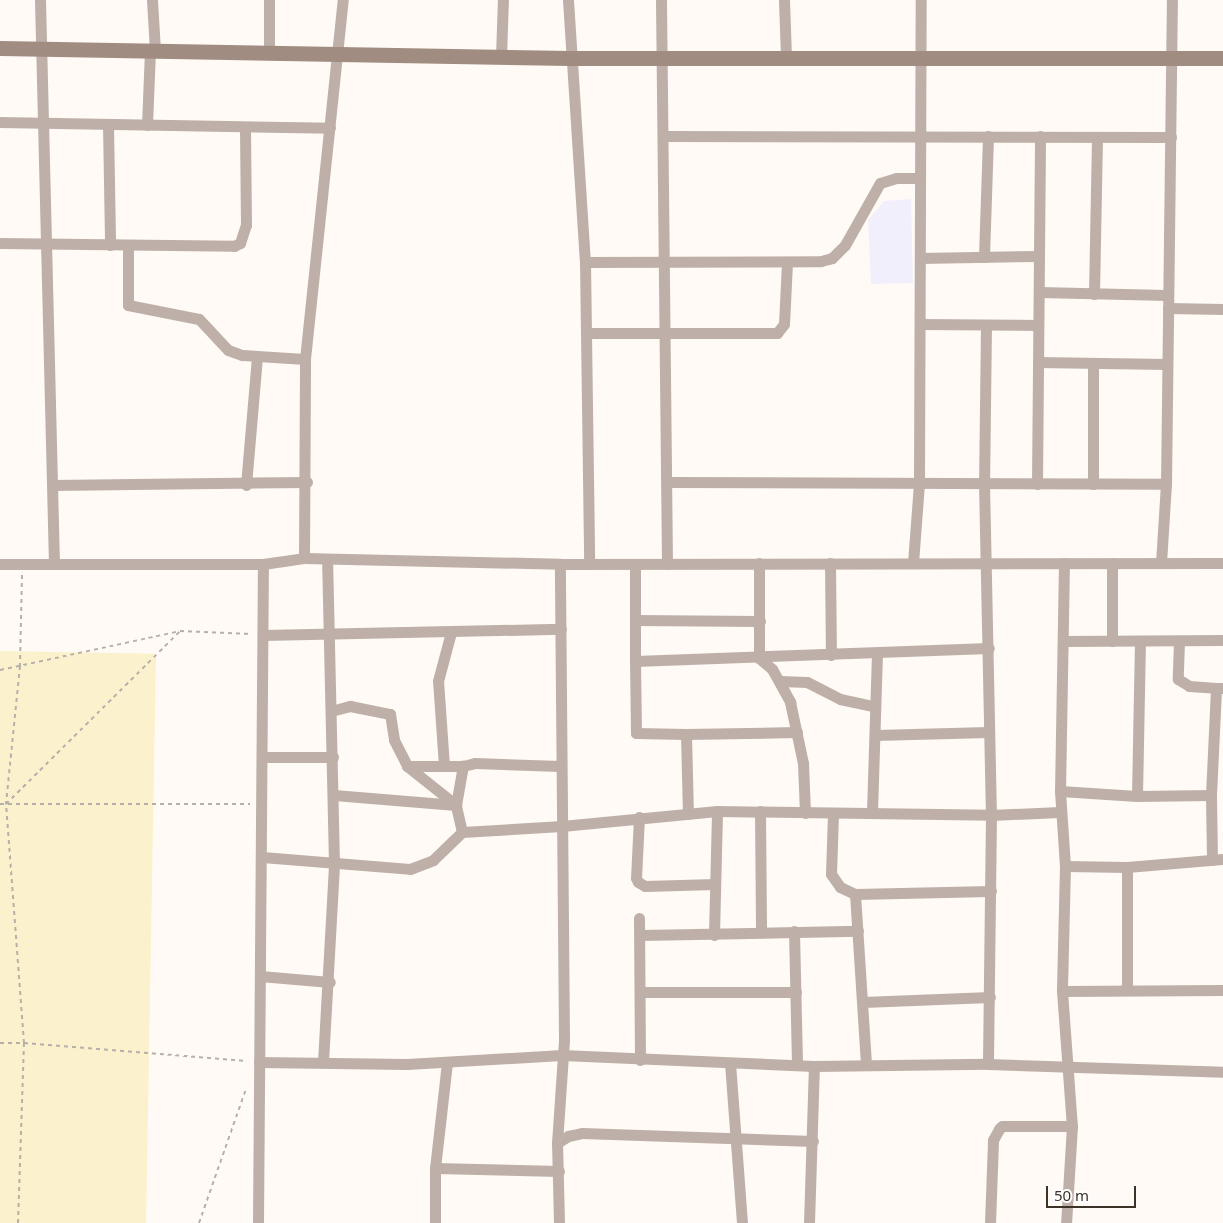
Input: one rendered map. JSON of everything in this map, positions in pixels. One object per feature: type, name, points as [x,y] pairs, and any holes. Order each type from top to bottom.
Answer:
[{"type":"street","points":[[40,0],[43,48],[54,564]]},
{"type":"street","points":[[147,125],[152,50],[152,0]]},
{"type":"street","points":[[269,0],[269,51]]},
{"type":"street","points":[[304,558],[307,482],[305,360],[342,0]]},
{"type":"street","points":[[501,56],[503,0]]},
{"type":"street","points":[[568,0],[570,58],[586,262],[589,564]]},
{"type":"street","points":[[661,0],[664,332],[668,482],[667,564]]},
{"type":"street","points":[[784,0],[786,56]]},
{"type":"street","points":[[913,563],[919,484],[921,324],[918,139],[921,0]]},
{"type":"street","points":[[1161,563],[1166,484],[1172,0]]},
{"type":"street","points":[[0,48],[338,52],[570,58],[662,56],[1223,58]]},
{"type":"street","points":[[0,122],[330,128]]},
{"type":"street","points":[[108,125],[110,245]]},
{"type":"street","points":[[0,243],[222,247],[240,242],[246,225],[245,127]]},
{"type":"street","points":[[663,136],[918,139],[988,136],[1171,137]]},
{"type":"street","points":[[984,257],[988,136]]},
{"type":"street","points":[[1037,484],[1040,136]]},
{"type":"street","points":[[1094,294],[1097,137]]},
{"type":"street","points":[[586,262],[811,263],[832,258],[858,226],[880,183],[896,178],[918,178]]},
{"type":"street","points":[[128,245],[128,306],[187,314],[209,328],[228,350],[257,356],[305,360]]},
{"type":"street","points":[[920,258],[1039,256]]},
{"type":"street","points":[[586,333],[777,334],[784,324],[787,262]]},
{"type":"street","points":[[1039,292],[1167,295]]},
{"type":"street","points":[[1168,308],[1223,309]]},
{"type":"street","points":[[921,324],[1038,325]]},
{"type":"street","points":[[986,325],[984,483],[989,648],[988,732],[991,815],[988,1064]]},
{"type":"street","points":[[246,485],[257,356]]},
{"type":"street","points":[[1038,362],[1167,364]]},
{"type":"street","points":[[1093,363],[1093,484]]},
{"type":"street","points":[[52,485],[246,485],[307,482]]},
{"type":"street","points":[[668,482],[1166,484]]},
{"type":"street","points":[[0,564],[263,564],[304,558],[560,564],[1223,563]]},
{"type":"street","points":[[323,1062],[330,982],[334,864],[333,757],[327,633],[327,559]]},
{"type":"street","points":[[830,563],[831,655]]},
{"type":"street","points":[[1064,563],[1060,791],[1065,866],[1062,991],[1072,1126],[1066,1223]]},
{"type":"street","points":[[1112,563],[1112,641]]},
{"type":"street","points":[[258,1223],[263,564]]},
{"type":"street","points":[[559,1223],[557,1143],[562,1055],[560,564]]},
{"type":"street","points":[[635,564],[636,733],[797,732]]},
{"type":"street","points":[[759,564],[759,658],[780,681],[797,732],[803,763],[805,813]]},
{"type":"street","points":[[635,620],[760,621]]},
{"type":"street","points":[[263,634],[561,629]]},
{"type":"street","points":[[444,766],[438,681],[451,632]]},
{"type":"street","points":[[1064,641],[1223,640]]},
{"type":"street","points":[[1065,866],[1126,867],[1218,860],[1218,837],[1211,795],[1218,759],[1219,688],[1189,686],[1178,680],[1179,641]]},
{"type":"street","points":[[1137,796],[1140,642]]},
{"type":"street","points":[[635,660],[759,658],[989,648]]},
{"type":"street","points":[[872,812],[877,653]]},
{"type":"street","points":[[780,681],[807,682],[840,698],[874,706]]},
{"type":"street","points":[[331,711],[350,706],[390,714],[394,740],[407,766],[456,805]]},
{"type":"street","points":[[875,735],[988,732]]},
{"type":"street","points":[[686,734],[688,814]]},
{"type":"street","points":[[262,757],[333,757]]},
{"type":"street","points":[[407,766],[463,766],[475,763],[560,766]]},
{"type":"street","points":[[462,832],[456,805],[463,766]]},
{"type":"street","points":[[1060,791],[1137,796],[1211,795]]},
{"type":"street","points":[[334,795],[456,805]]},
{"type":"street","points":[[262,856],[390,868],[423,867],[462,832],[562,826],[639,817],[717,811],[991,815],[1060,812]]},
{"type":"street","points":[[714,935],[717,811]]},
{"type":"street","points":[[760,812],[761,931]]},
{"type":"street","points":[[833,814],[831,874],[840,886],[856,894],[991,891]]},
{"type":"street","points":[[639,817],[636,878],[641,884],[715,884]]},
{"type":"street","points":[[1126,867],[1127,990]]},
{"type":"street","points":[[856,894],[866,1065]]},
{"type":"street","points":[[639,918],[642,992],[640,1060]]},
{"type":"street","points":[[641,935],[714,935],[761,931],[858,931]]},
{"type":"street","points":[[794,931],[797,1064]]},
{"type":"street","points":[[260,976],[330,982]]},
{"type":"street","points":[[1062,991],[1223,990]]},
{"type":"street","points":[[642,992],[796,992]]},
{"type":"street","points":[[863,1002],[990,997]]},
{"type":"street","points":[[260,1062],[447,1063],[562,1055],[640,1060],[814,1066],[988,1064],[1223,1072]]},
{"type":"street","points":[[435,1223],[435,1168],[447,1063]]},
{"type":"street","points":[[730,1063],[738,1140],[742,1223]]},
{"type":"street","points":[[809,1223],[814,1066]]},
{"type":"street","points":[[990,1223],[994,1140],[998,1129],[1002,1126],[1072,1126]]},
{"type":"street","points":[[557,1143],[582,1132],[813,1142]]},
{"type":"street","points":[[435,1168],[558,1171]]},
{"type":"path","points":[[18,1223],[24,1044],[6,804],[20,666],[22,564]]},
{"type":"path","points":[[0,670],[180,631],[263,634]]},
{"type":"path","points":[[6,804],[180,631]]},
{"type":"path","points":[[0,804],[262,804]]},
{"type":"path","points":[[0,1043],[260,1062]]},
{"type":"path","points":[[199,1223],[244,1100],[248,1081]]},
{"type":"shaded area","points":[[911,199],[913,283],[871,284],[868,220],[884,201]]},
{"type":"sand","points":[[0,651],[156,654],[146,1223],[0,1223]]}]
